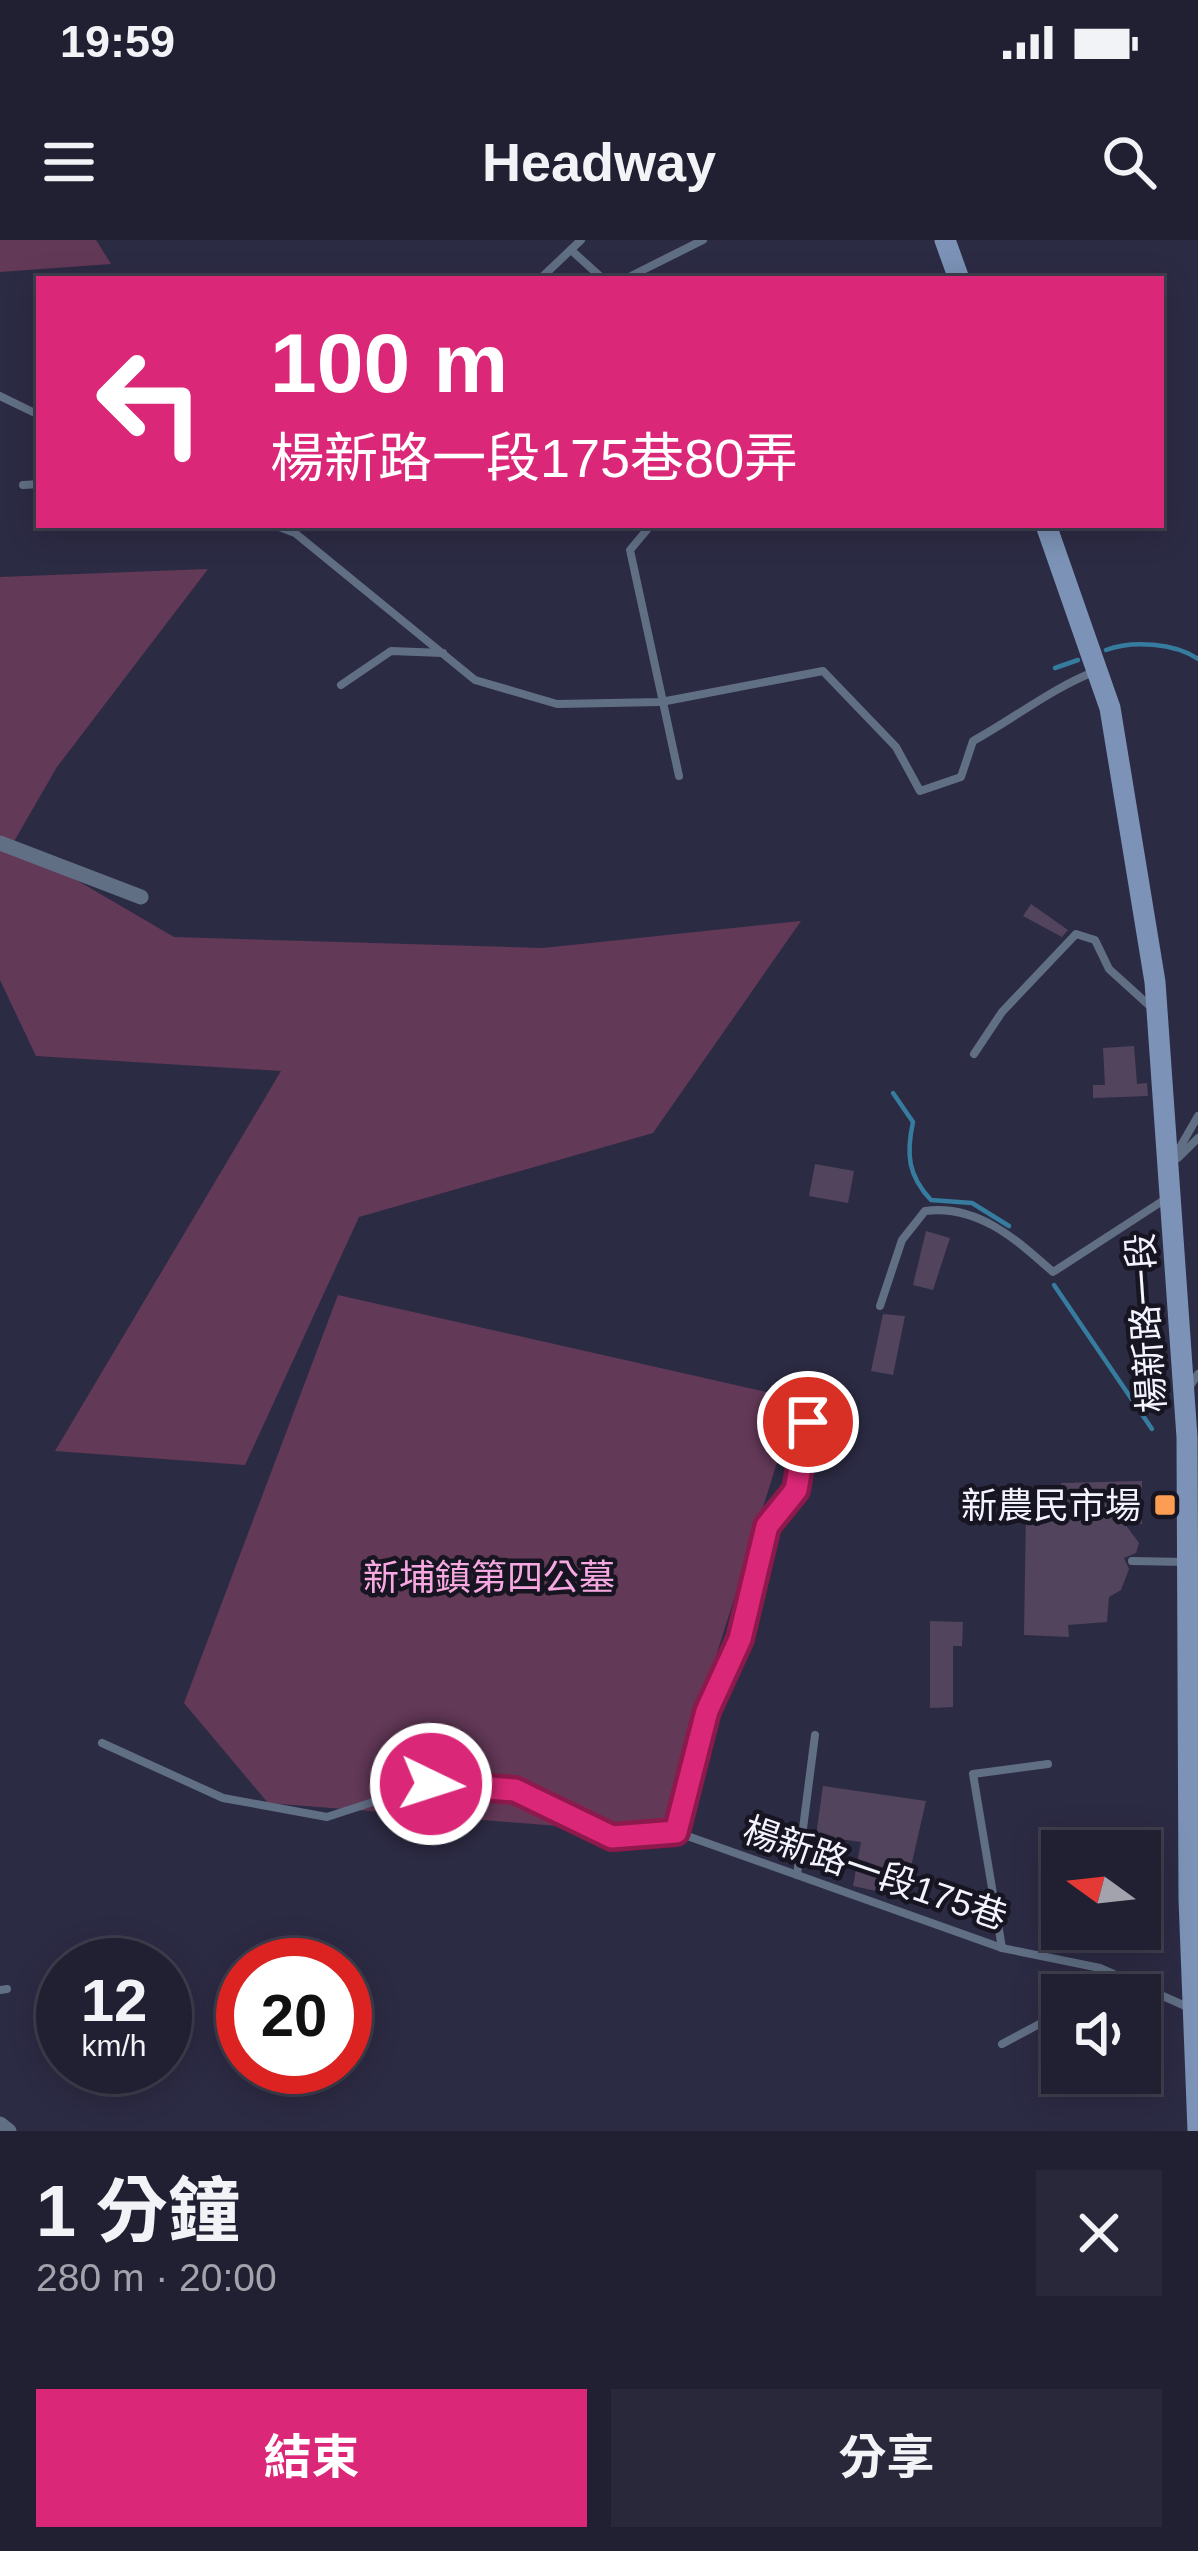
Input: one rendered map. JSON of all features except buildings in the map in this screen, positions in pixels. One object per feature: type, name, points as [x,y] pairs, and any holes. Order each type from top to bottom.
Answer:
[{"type":"main road","points":[[945,240],[958,276]]},
{"type":"main road","name":"楊新路一段","points":[[1047,528],[1110,708],[1157,1013],[1192,1457],[1193,2009],[1198,2131]]},
{"type":"street","points":[[0,843],[141,896]]},
{"type":"street","points":[[0,2124],[9,2131]]},
{"type":"lane","points":[[543,276],[581,240]]},
{"type":"lane","points":[[631,276],[703,240]]},
{"type":"lane","points":[[571,250],[600,276]]},
{"type":"lane","points":[[0,396],[36,414]]},
{"type":"lane","points":[[23,484],[36,484]]},
{"type":"lane","points":[[283,528],[295,532],[475,680],[556,704],[661,702],[823,671],[896,747],[920,791],[961,777],[973,741],[1031,710],[1059,685],[1097,670]]},
{"type":"lane","points":[[648,528],[630,550],[679,776]]},
{"type":"lane","points":[[341,686],[391,651],[445,653]]},
{"type":"lane","points":[[974,1054],[1002,1012],[1076,934],[1095,940],[1109,969],[1157,1013]]},
{"type":"lane","points":[[1168,1167],[1198,1116]]},
{"type":"lane","points":[[1168,1167],[1198,1138]]},
{"type":"lane","points":[[880,1306],[902,1240],[925,1211],[954,1207],[1012,1236],[1053,1272],[1170,1196]]},
{"type":"lane","points":[[1184,1396],[1198,1374]]},
{"type":"lane","points":[[102,1743],[223,1798],[327,1817],[431,1784],[515,1790],[612,1837],[676,1832],[707,1711],[740,1639],[767,1526],[796,1490],[808,1422]]},
{"type":"lane","points":[[1132,1561],[1192,1563]]},
{"type":"lane","points":[[796,1875],[815,1735]]},
{"type":"lane","points":[[1002,1948],[974,1774],[1048,1764]]},
{"type":"lane","name":"楊新路一段175巷","points":[[676,1832],[1002,1948],[1114,1974]]},
{"type":"lane","name":"楊新路一段175巷","points":[[1161,1995],[1193,2009]]},
{"type":"lane","points":[[1002,2044],[1041,2023]]},
{"type":"green space","points":[[0,240],[96,240],[111,264],[0,272]]},
{"type":"green space","points":[[208,569],[57,767],[13,843],[174,937],[543,948],[801,921],[653,1133],[359,1217],[245,1465],[55,1451],[281,1071],[36,1056],[0,980],[0,577]]},
{"type":"green space","name":"新埔鎮第四公墓","points":[[338,1295],[797,1399],[660,1834],[268,1803],[184,1703]]},
{"type":"waterway","points":[[1106,650],[1153,645],[1178,649],[1198,659]]},
{"type":"waterway","points":[[1055,668],[1078,660]]},
{"type":"waterway","points":[[893,1093],[913,1122],[911,1164],[931,1200],[972,1203],[1009,1226]]},
{"type":"waterway","points":[[1054,1285],[1152,1429]]},
{"type":"place","name":"新農民市場","points":[[1165,1505]]},
{"type":"route","points":[[431,1784],[515,1790],[612,1837],[676,1832],[707,1711],[740,1639],[767,1526],[796,1490],[808,1422]]}]
